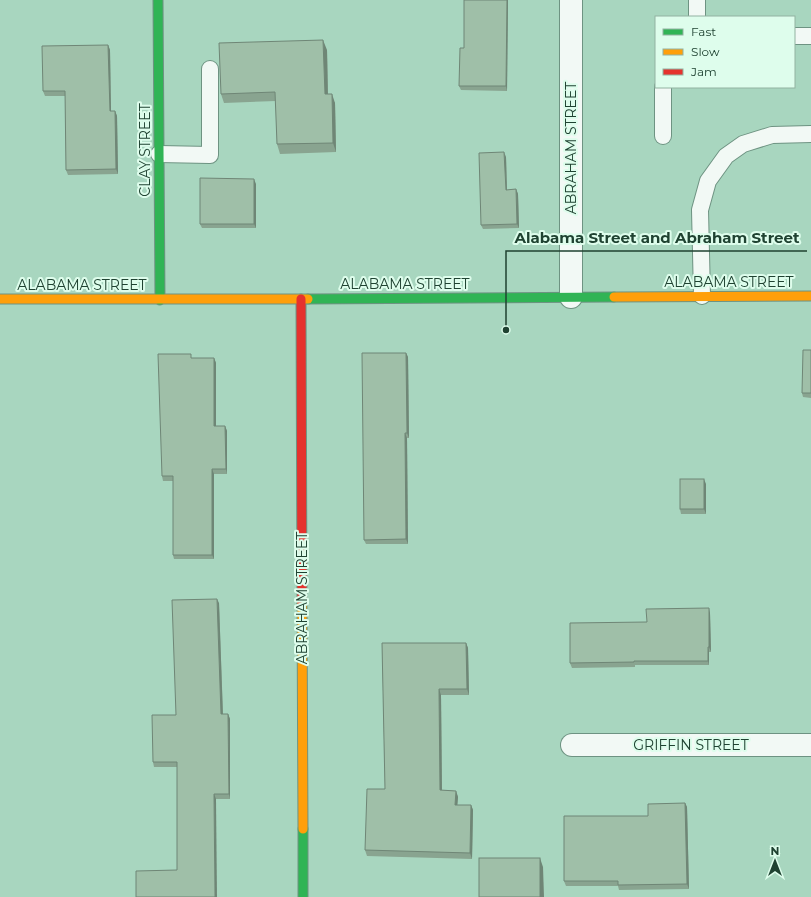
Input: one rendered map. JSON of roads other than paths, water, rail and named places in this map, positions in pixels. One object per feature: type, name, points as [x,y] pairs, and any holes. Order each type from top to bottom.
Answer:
[{"type":"street","name":"CLAY STREET","points":[[158,0],[160,300]]},
{"type":"street","name":"ABRAHAM STREET","points":[[571,297],[572,0]]},
{"type":"street","name":"ALABAMA STREET","points":[[0,299],[160,300],[811,296]]},
{"type":"street","name":"ABRAHAM STREET","points":[[301,298],[303,897]]},
{"type":"street","name":"GRIFFIN STREET","points":[[572,745],[811,745]]},
{"type":"lane","points":[[697,0],[697,16]]},
{"type":"lane","points":[[795,36],[811,36]]},
{"type":"lane","points":[[159,154],[210,154],[210,69]]},
{"type":"lane","points":[[663,88],[663,136]]},
{"type":"lane","points":[[702,296],[700,210],[708,181],[726,156],[743,144],[772,135],[811,134]]},
{"type":"place","name":"Alabama Street and Abraham Street","points":[[506,330]]}]
